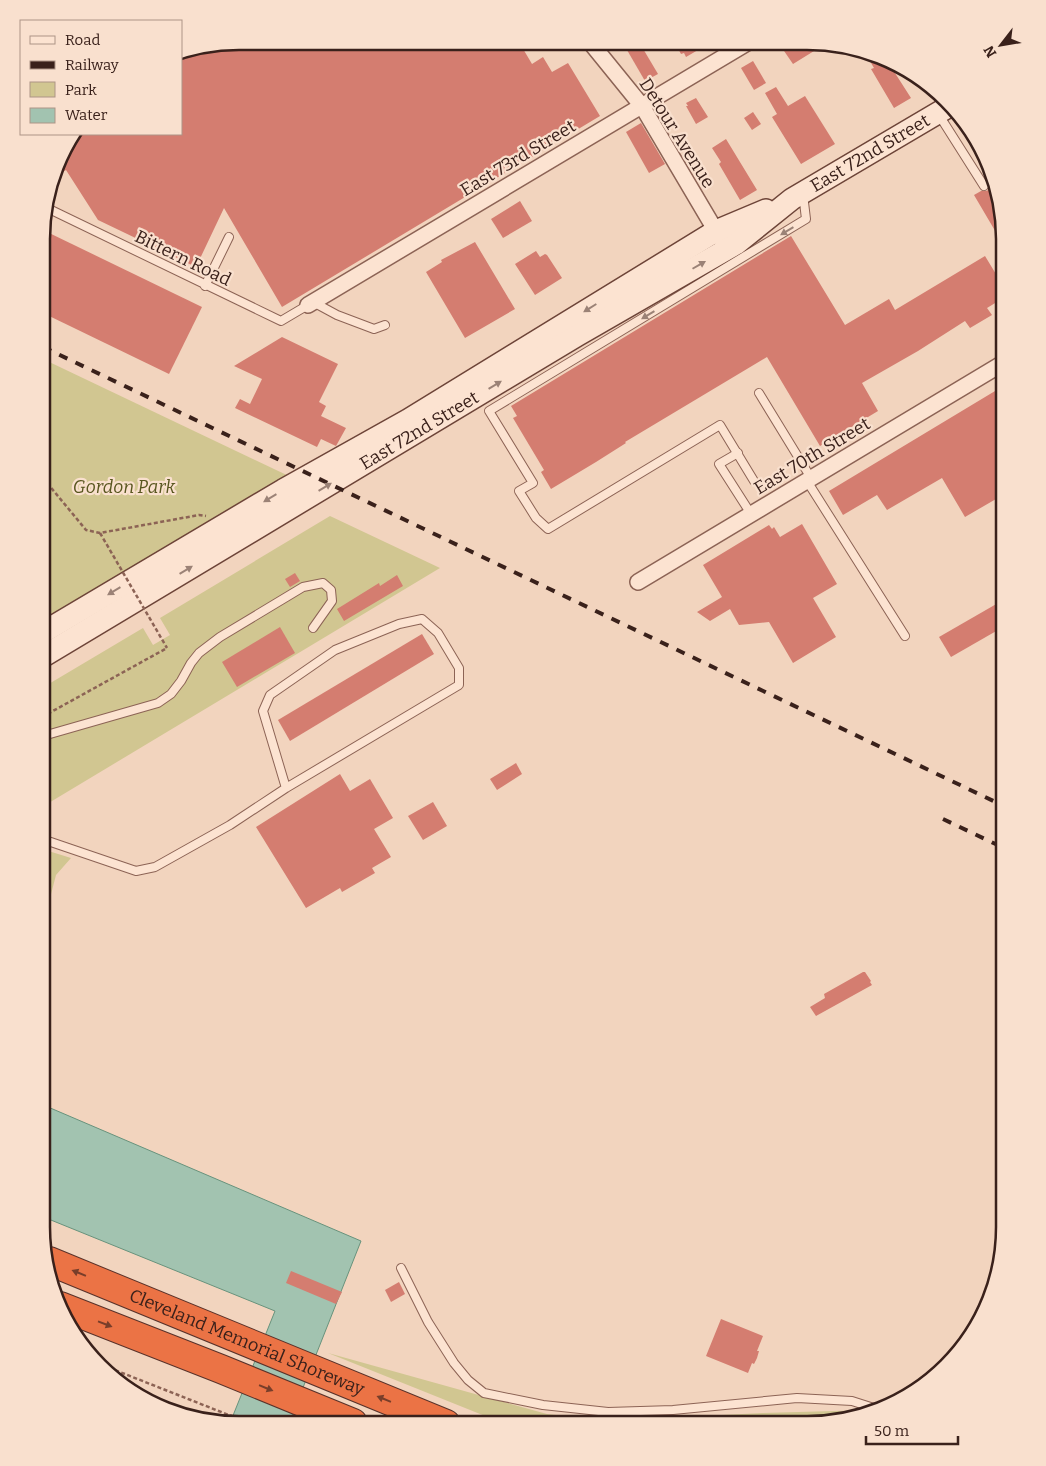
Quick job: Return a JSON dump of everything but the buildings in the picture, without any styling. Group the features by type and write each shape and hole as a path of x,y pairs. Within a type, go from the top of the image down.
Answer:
{"highway":[{"name":"Cleveland Memorial Shoreway","path":"54,1263 426,1416"},
{"name":"Cleveland Memorial Shoreway","path":"70,1310 335,1416"}],"main road":[{"name":"East 72nd Street","path":"50,628 283,490 721,240 736,244 797,196 943,110"},
{"name":"East 72nd Street","path":"50,652 578,335 721,240"}],"street":[{"name":"Detour Avenue","path":"596,50 642,106 721,240"},
{"name":"East 73rd Street","path":"310,303 735,50"},
{"name":"East 70th Street","path":"638,582 996,367"}],"lane":[{"path":"943,110 984,186"},
{"path":"754,481 720,425 548,528 536,518 519,490 533,483 489,411 806,220 797,196"},
{"name":"Bittern Road","path":"53,211 205,286 281,321 310,303"},
{"path":"205,286 229,237"},
{"path":"310,303 374,329 385,325"},
{"path":"759,393 809,480 906,636"},
{"path":"738,453 720,464 751,514"},
{"path":"50,734 158,703 171,694 198,653 213,642 303,587 323,583 331,590 332,601 313,628"},
{"path":"50,843 136,871 155,866 230,825 286,788 459,685 459,668 438,633 422,619 399,624 335,650 270,695 263,711 286,788"},
{"path":"401,1268 428,1322 454,1362 468,1380 484,1393 543,1406 608,1412 673,1410 797,1398 852,1401 869,1406"}],"path":[{"path":"50,487 86,530 100,533 199,515 207,516"},
{"path":"50,713 167,648 100,533"},
{"path":"116,1371 230,1416"}],"green space":[{"name":"Gordon Park","path":"50,362 293,478 50,624"},
{"path":"330,516 440,568 50,802 50,683 143,628 153,645 170,635 160,618"},
{"path":"50,851 71,858 56,875 50,898"},
{"path":"328,1353 547,1414 566,1416 485,1416"},
{"path":"853,1410 819,1416 701,1416"}],"water":[{"path":"50,1108 361,1241 292,1416 233,1416 275,1311 50,1220"}],"railway":[{"path":"50,350 996,802"},
{"path":"943,819 996,844"}]}
